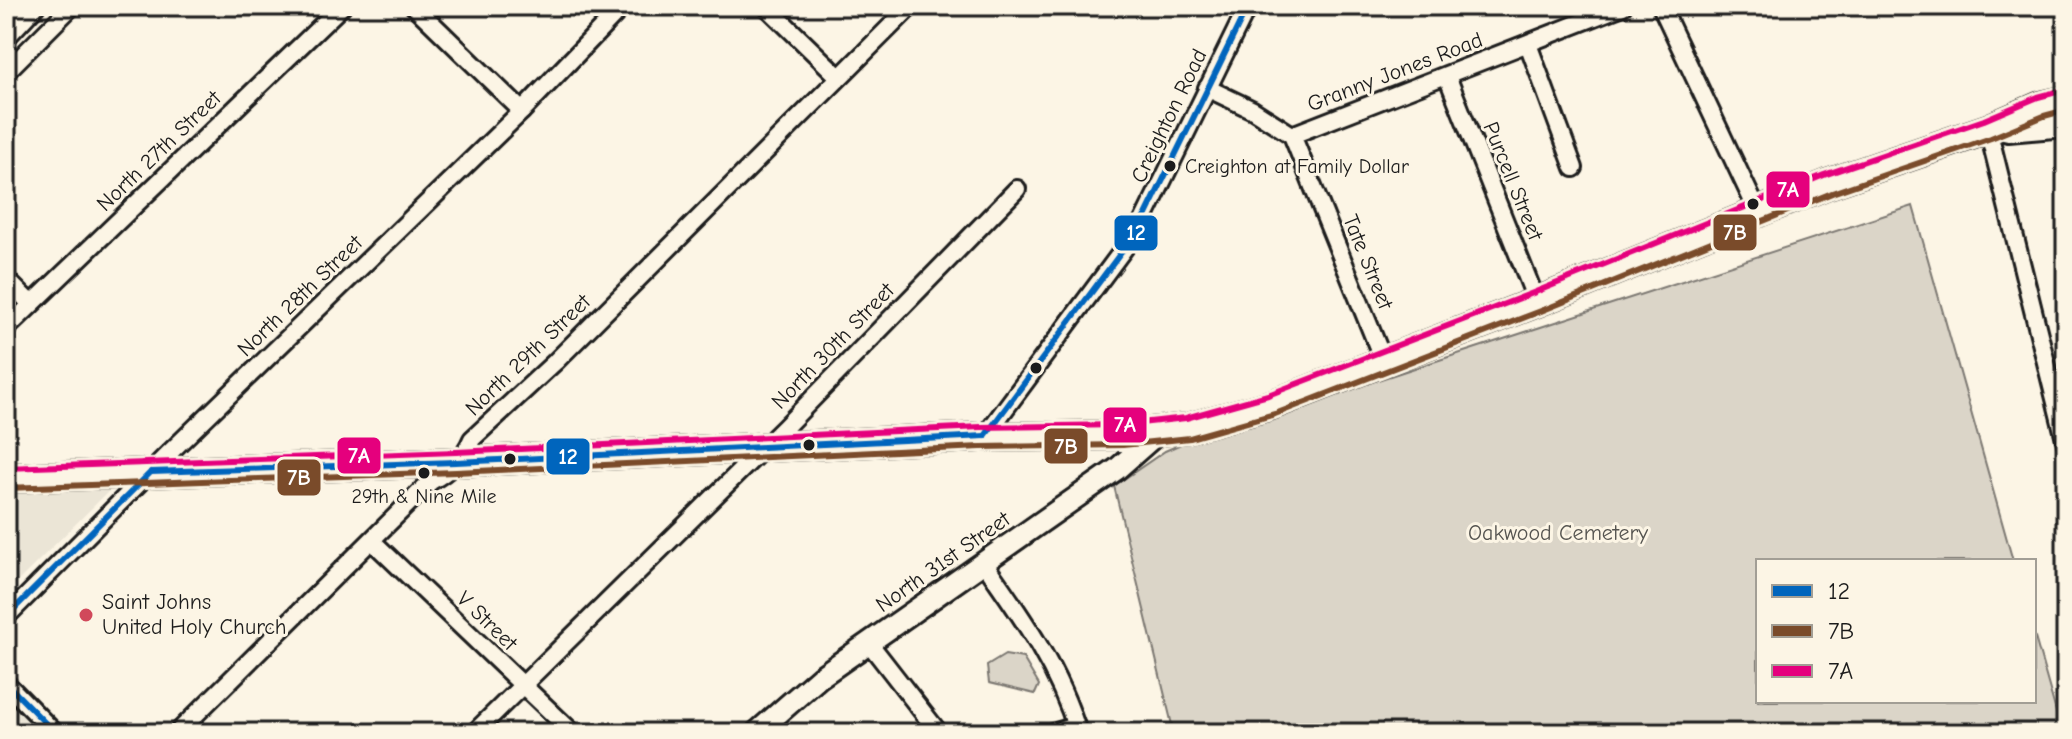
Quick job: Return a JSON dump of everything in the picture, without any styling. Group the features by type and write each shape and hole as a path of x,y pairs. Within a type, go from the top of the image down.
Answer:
{"main road":[{"path":"6,478 456,462 985,436 1158,433 1188,428 1249,412 1384,362 1877,166 1988,129 2041,106 2066,100"},
{"path":"1988,129 2066,123"}],"street":[{"path":"6,38 36,6"},
{"path":"6,72 72,6"},
{"name":"North 27th Street","path":"6,329 342,6"},
{"path":"414,6 522,111"},
{"name":"North 28th Street","path":"6,617 522,111 623,6"},
{"path":"766,6 839,77"},
{"name":"North 29th Street","path":"177,733 431,481 442,476 468,448 472,439 555,362 911,6"},
{"name":"Creighton Road","path":"985,436 1140,227 1248,6"},
{"name":"Granny Jones Road","path":"1292,135 1623,6"},
{"path":"1661,6 1758,212"},
{"path":"1520,47 1574,168"},
{"name":"Purcell Street","path":"1447,76 1537,302"},
{"path":"1207,88 1253,110 1292,135"},
{"path":"1988,129 2066,443"},
{"name":"Tate Street","path":"1292,135 1384,362"},
{"name":"North 30th Street","path":"474,733 766,446 1017,189"},
{"path":"6,279 31,304"},
{"name":"North 31st Street","path":"756,733 800,693 1117,469 1158,433"},
{"name":"V Street","path":"372,541 573,733"},
{"path":"984,563 1044,651 1070,706 1077,730 1052,733"},
{"path":"869,643 939,733"},
{"path":"6,683 55,733"}],"shaded area":[{"path":"112,488 6,593 6,492"},
{"path":"6,695 36,724 27,733 6,733"}],"green space":[{"name":"Oakwood Cemetery","path":"1913,206 2012,559 1756,559 1756,703 2036,703 2036,641 2062,733 1174,733 1114,486 1165,451"},
{"path":"1005,655 1023,658 1039,685 1035,694 989,683 987,666"}],"transit line":[{"name":"12","path":"985,436 1140,227 1248,6"},
{"name":"7A","path":"6,468 456,452 981,427 1122,425 1186,418 1268,395 1533,293 1824,175 2064,90"},
{"name":"7B","path":"6,488 456,472 981,447 1123,445 1190,438 1275,414 1832,193 2066,110"},
{"name":"12","path":"151,472 456,462 985,436"},
{"name":"12","path":"6,617 151,472"},
{"name":"12","path":"6,683 55,733"}],"place":[{"name":"Creighton at Family Dollar","path":"1170,166"},
{"name":"29th & Nine Mile","path":"424,473"},
{"name":"Saint Johns United Holy Church","path":"86,615"}]}
